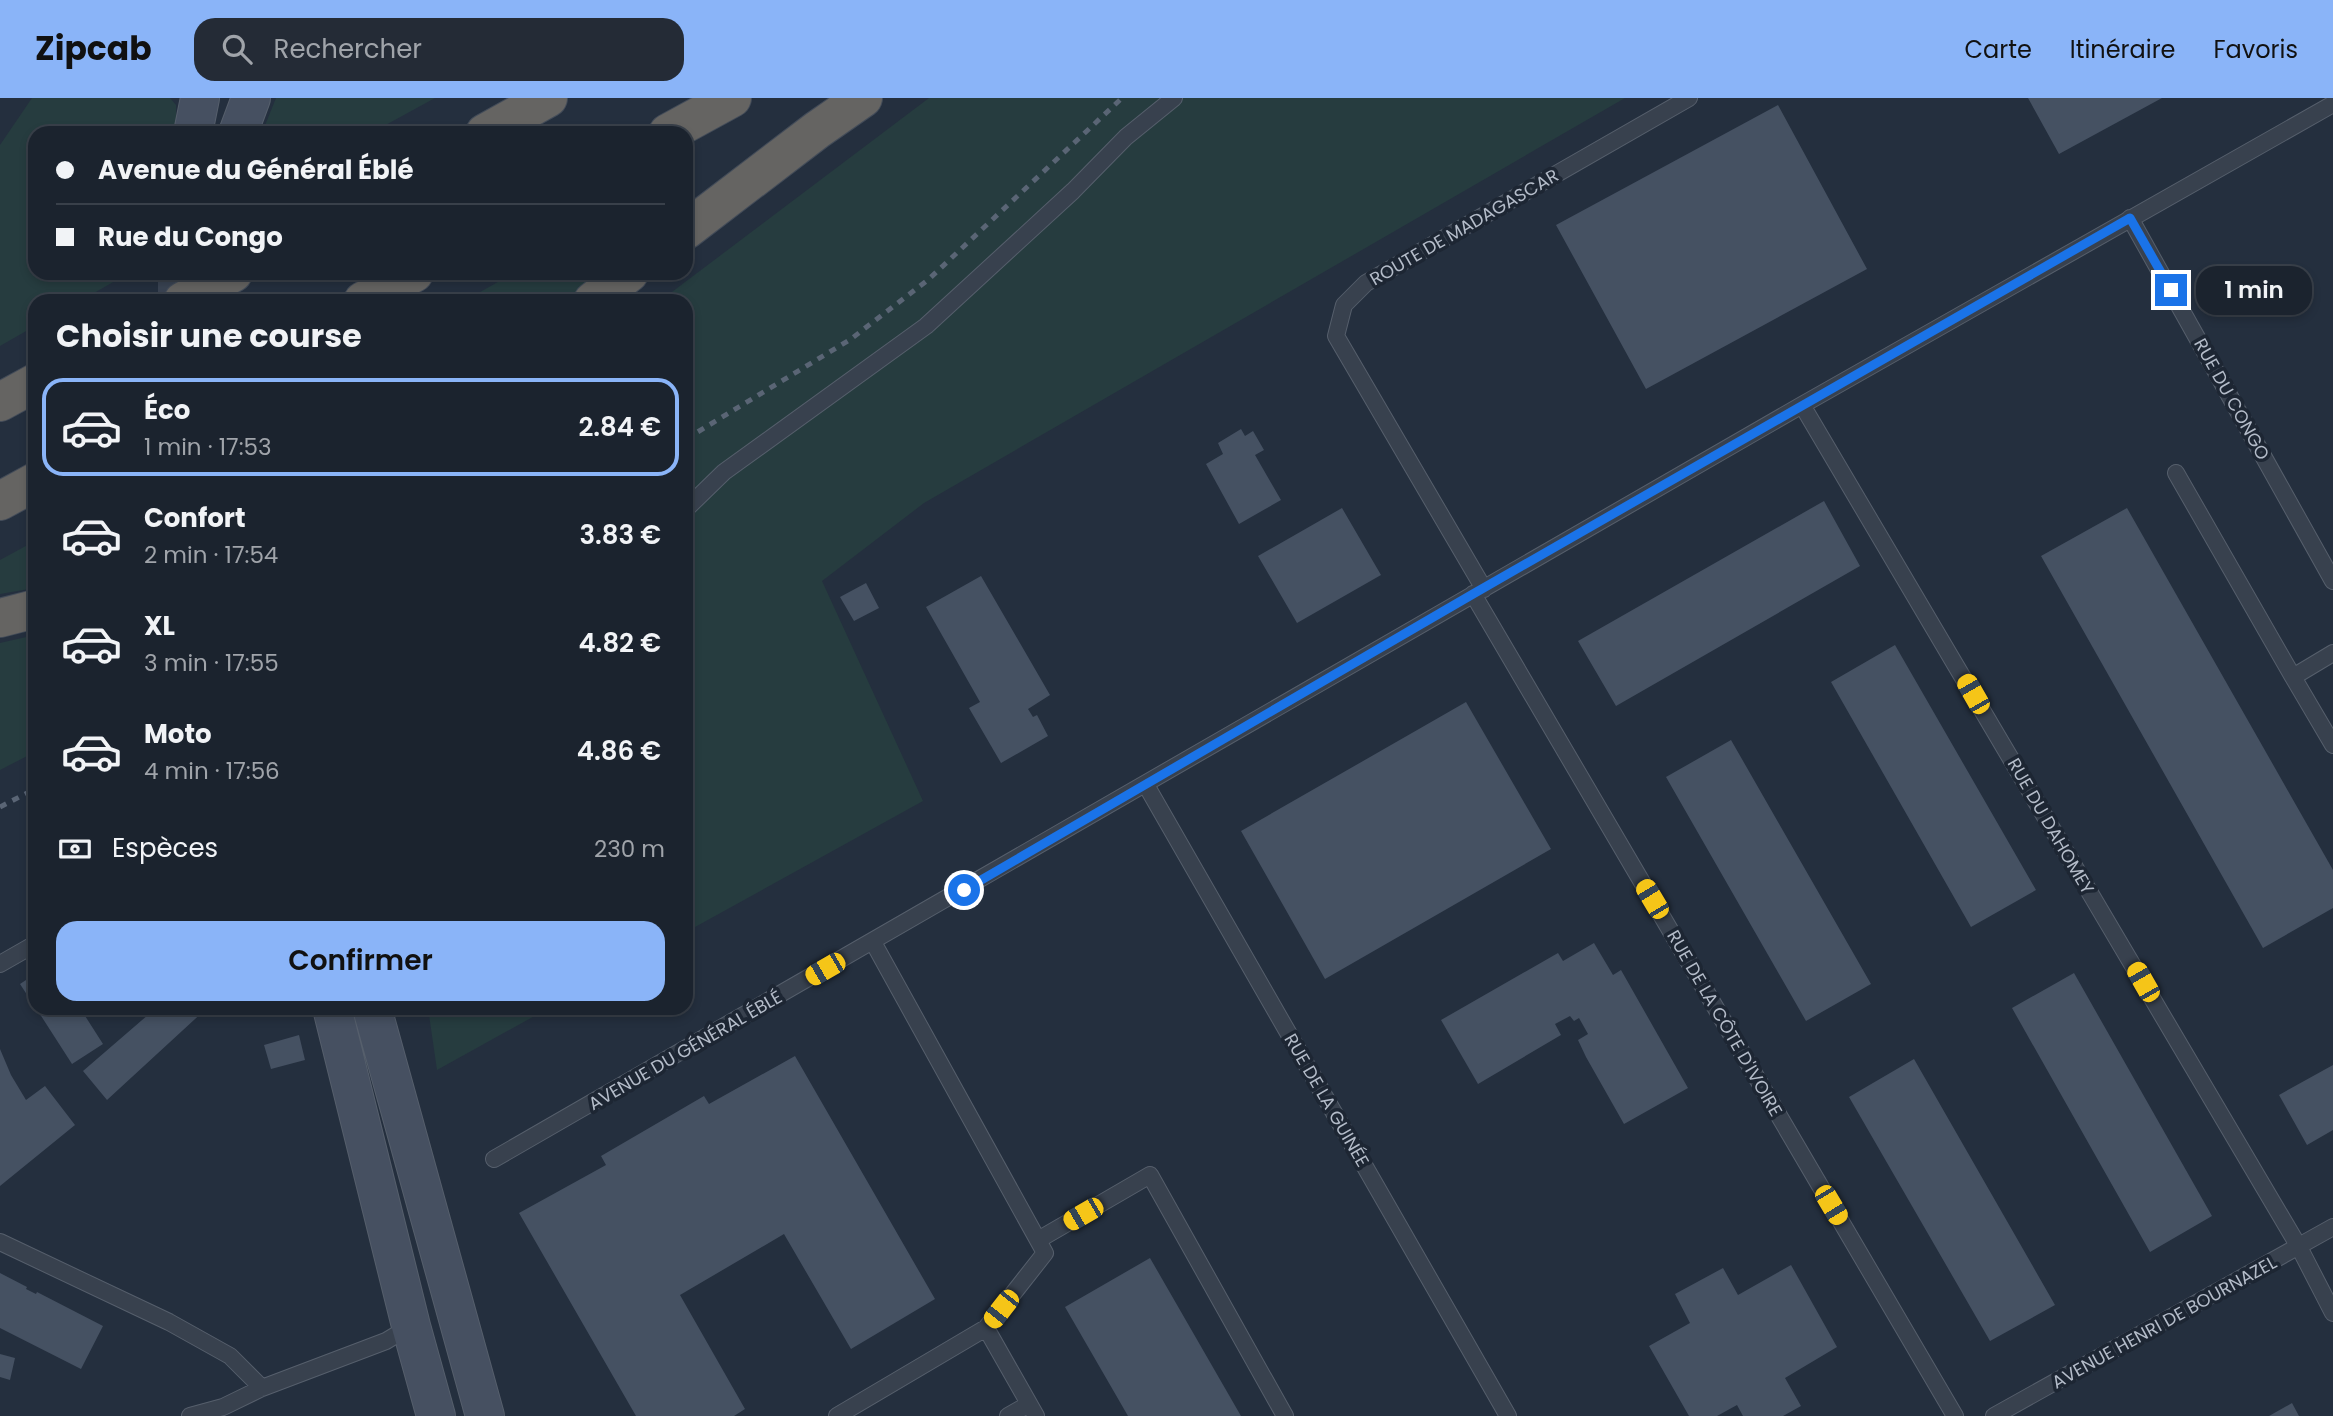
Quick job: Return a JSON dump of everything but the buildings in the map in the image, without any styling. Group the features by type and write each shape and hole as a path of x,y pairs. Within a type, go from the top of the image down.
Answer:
{"highway":[{"path":"498,126 548,98"},
{"path":"681,126 732,98"},
{"path":"693,225 863,98"},
{"path":"196,294 220,280"},
{"path":"376,294 401,280"},
{"path":"602,294 620,280"},
{"path":"0,402 28,387"},
{"path":"0,501 28,486"},
{"path":"0,618 28,611"}],"main road":[{"path":"194,126 200,98"},
{"path":"241,126 251,98"},
{"path":"334,1015 436,1416"},
{"path":"374,1015 485,1416"}],"lane":[{"path":"693,502 724,472 926,326 1073,191 1126,137 1174,98"},
{"name":"ROUTE DE MADAGASCAR","path":"1478,591 1336,336 1344,306 1366,283 1689,98"},
{"name":"AVENUE DU GÉNÉRAL ÉBLÉ","path":"494,1159 1802,405 2333,104"},
{"name":"RUE DU CONGO","path":"2130,218 2333,581"},
{"name":"RUE DU DAHOMEY","path":"1802,405 2299,1247 2333,1313"},
{"path":"2176,473 2333,745"},
{"name":"RUE DE LA CÔTE D'IVOIRE","path":"1478,591 1955,1416"},
{"path":"2294,677 2333,653"},
{"name":"RUE DE LA GUINÉE","path":"1146,785 1508,1416"},
{"path":"837,1416 986,1328 1045,1253 873,942"},
{"path":"0,964 28,948"},
{"path":"1038,1240 1150,1175 1285,1416"},
{"name":"AVENUE HENRI DE BOURNAZEL","path":"1994,1416 2333,1227"},
{"path":"0,1242 169,1322 230,1356 262,1388"},
{"path":"190,1416 223,1407 262,1388 386,1340 411,1326"},
{"path":"986,1328 1033,1410 1008,1416"}],"green space":[{"path":"32,98 170,98 176,105 176,126 28,126 28,280 117,280 92,294 28,294 28,330 0,346 0,145"},
{"path":"276,98 435,98 384,126 265,126"},
{"path":"929,98 1625,98 924,503 822,581 923,801 693,928 693,294 669,294 688,280 693,280 693,276"},
{"path":"502,280 595,280 576,294 476,294"},
{"path":"28,545 28,589 0,594 0,560"},
{"path":"28,637 28,756 0,770 0,643"},
{"path":"429,1015 536,1015 437,1070"}],"tunnel":[{"path":"177,280 177,294"}],"railway":[{"path":"693,435 851,339 929,279 1122,98"},
{"path":"0,807 28,793"}],"route":[{"path":"964,890 1473,594 2130,218 2171,290"}]}
